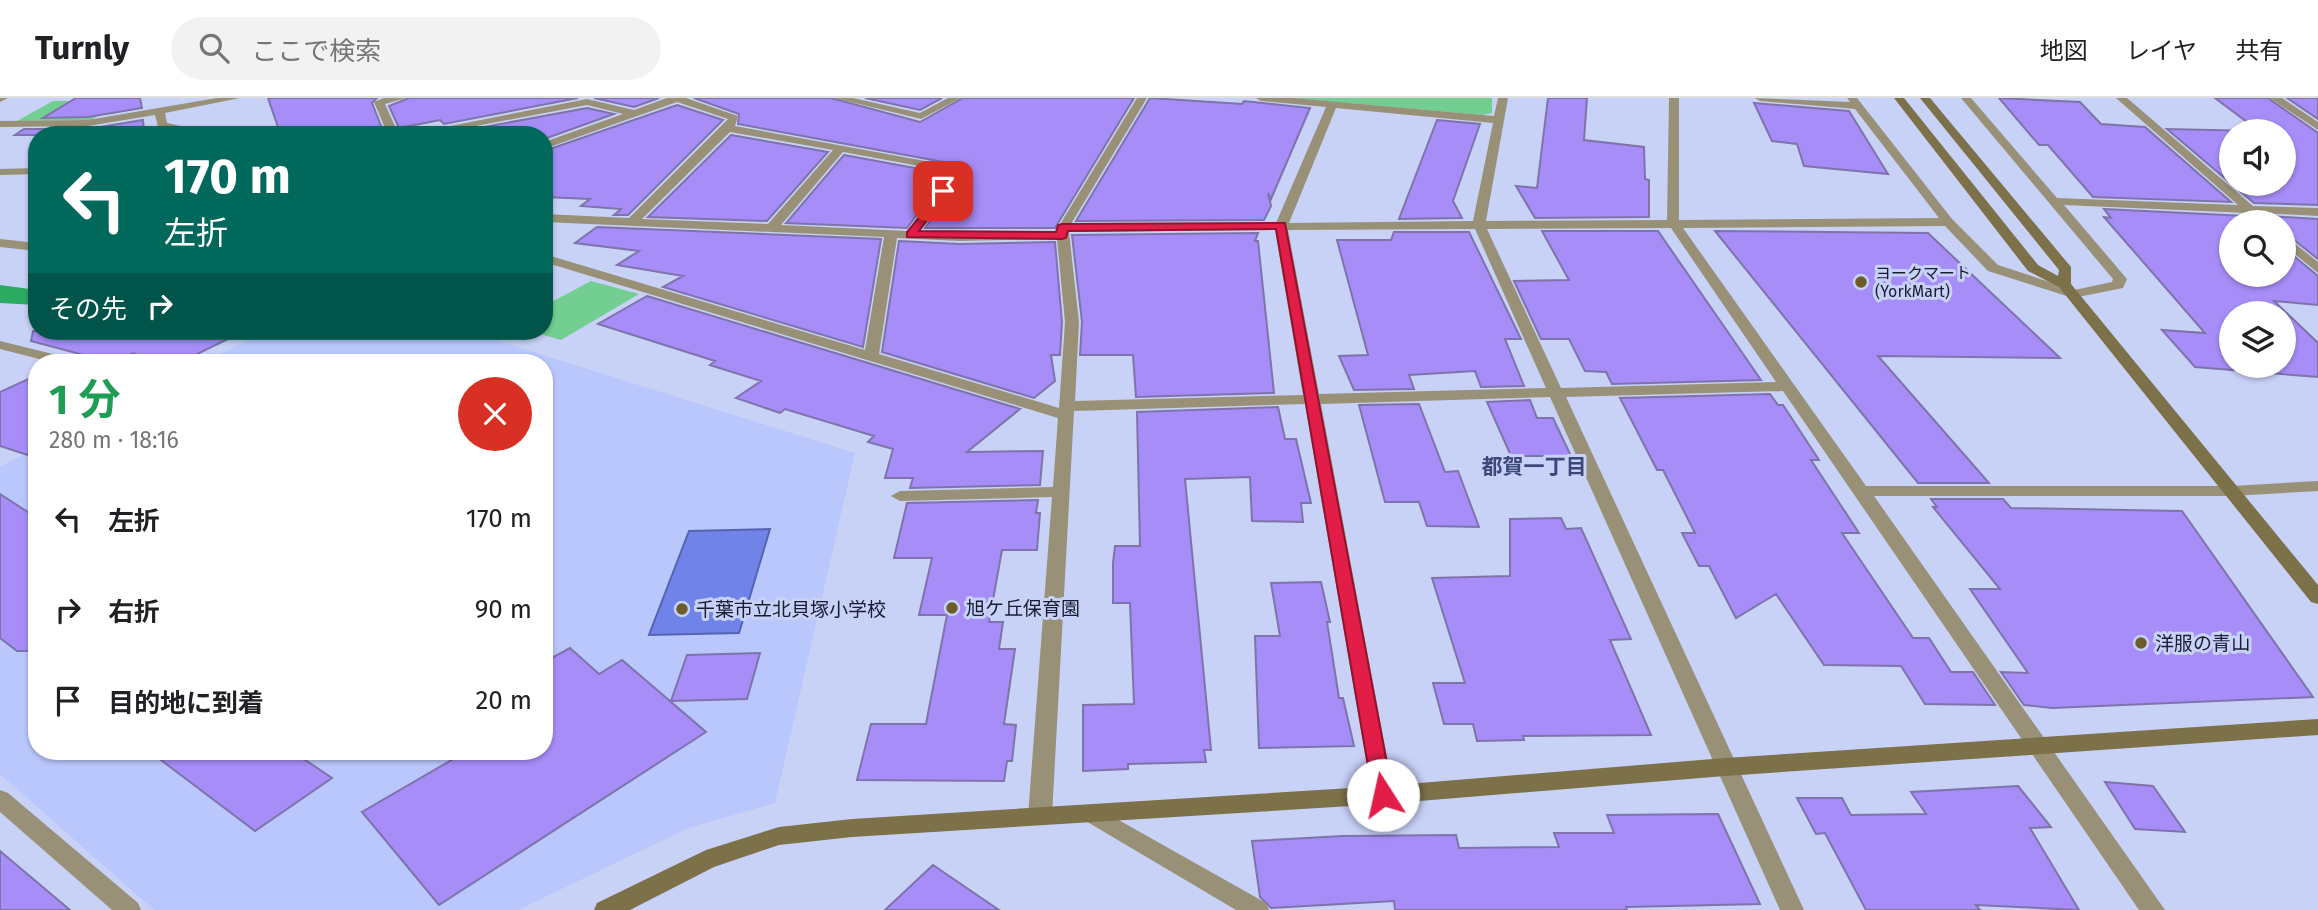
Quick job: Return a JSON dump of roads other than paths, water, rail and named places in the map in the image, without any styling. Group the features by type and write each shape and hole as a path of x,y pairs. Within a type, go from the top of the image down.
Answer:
{"street":[{"path":"0,124 88,123 235,98"},
{"path":"390,126 379,102 401,98"},
{"path":"553,143 676,98 734,118 728,128 633,221"},
{"path":"839,98 921,116 956,98"},
{"path":"1040,816 1072,323 1062,232 1142,98"},
{"path":"1261,98 1499,120"},
{"path":"1503,98 1479,223 1725,767 1793,910"},
{"path":"1674,98 1673,222 2036,746 2153,910"},
{"path":"1760,98 1855,102 1948,222 1993,268 2068,283 2118,285 2120,279 1966,98"},
{"path":"1899,98 2033,268 2068,283"},
{"path":"1925,98 2318,598"},
{"path":"2121,98 2250,209"},
{"path":"2275,98 2318,127"},
{"path":"458,126 587,102 633,113"},
{"path":"1332,105 1281,226 1383,795"},
{"path":"159,111 162,125 168,126"},
{"path":"728,128 960,170 911,235"},
{"path":"772,228 841,149"},
{"path":"0,172 28,171"},
{"path":"2053,201 2318,212"},
{"path":"553,218 911,235 1479,223 1948,222"},
{"path":"872,355 891,234"},
{"path":"0,243 28,246"},
{"path":"2296,250 2318,269"},
{"path":"553,261 1068,411 1312,399 1787,386"},
{"path":"0,345 36,354"},
{"path":"1859,491 2232,491 2318,486"},
{"path":"900,496 1062,492"},
{"path":"606,910 706,860 779,836 2318,727"},
{"path":"0,799 129,910"},
{"path":"1091,814 1257,910"}],"water":[{"path":"770,529 739,633 649,635 689,531"}],"place":[{"name":"ヨークマート (YorkMart)","path":"1861,282"},
{"name":"旭ケ丘保育園","path":"952,608"},
{"name":"千葉市立北貝塚小学校","path":"682,609"},
{"name":"洋服の青山","path":"2141,643"}],"district":[{"name":"都賀一丁目","path":"1534,467"}]}
